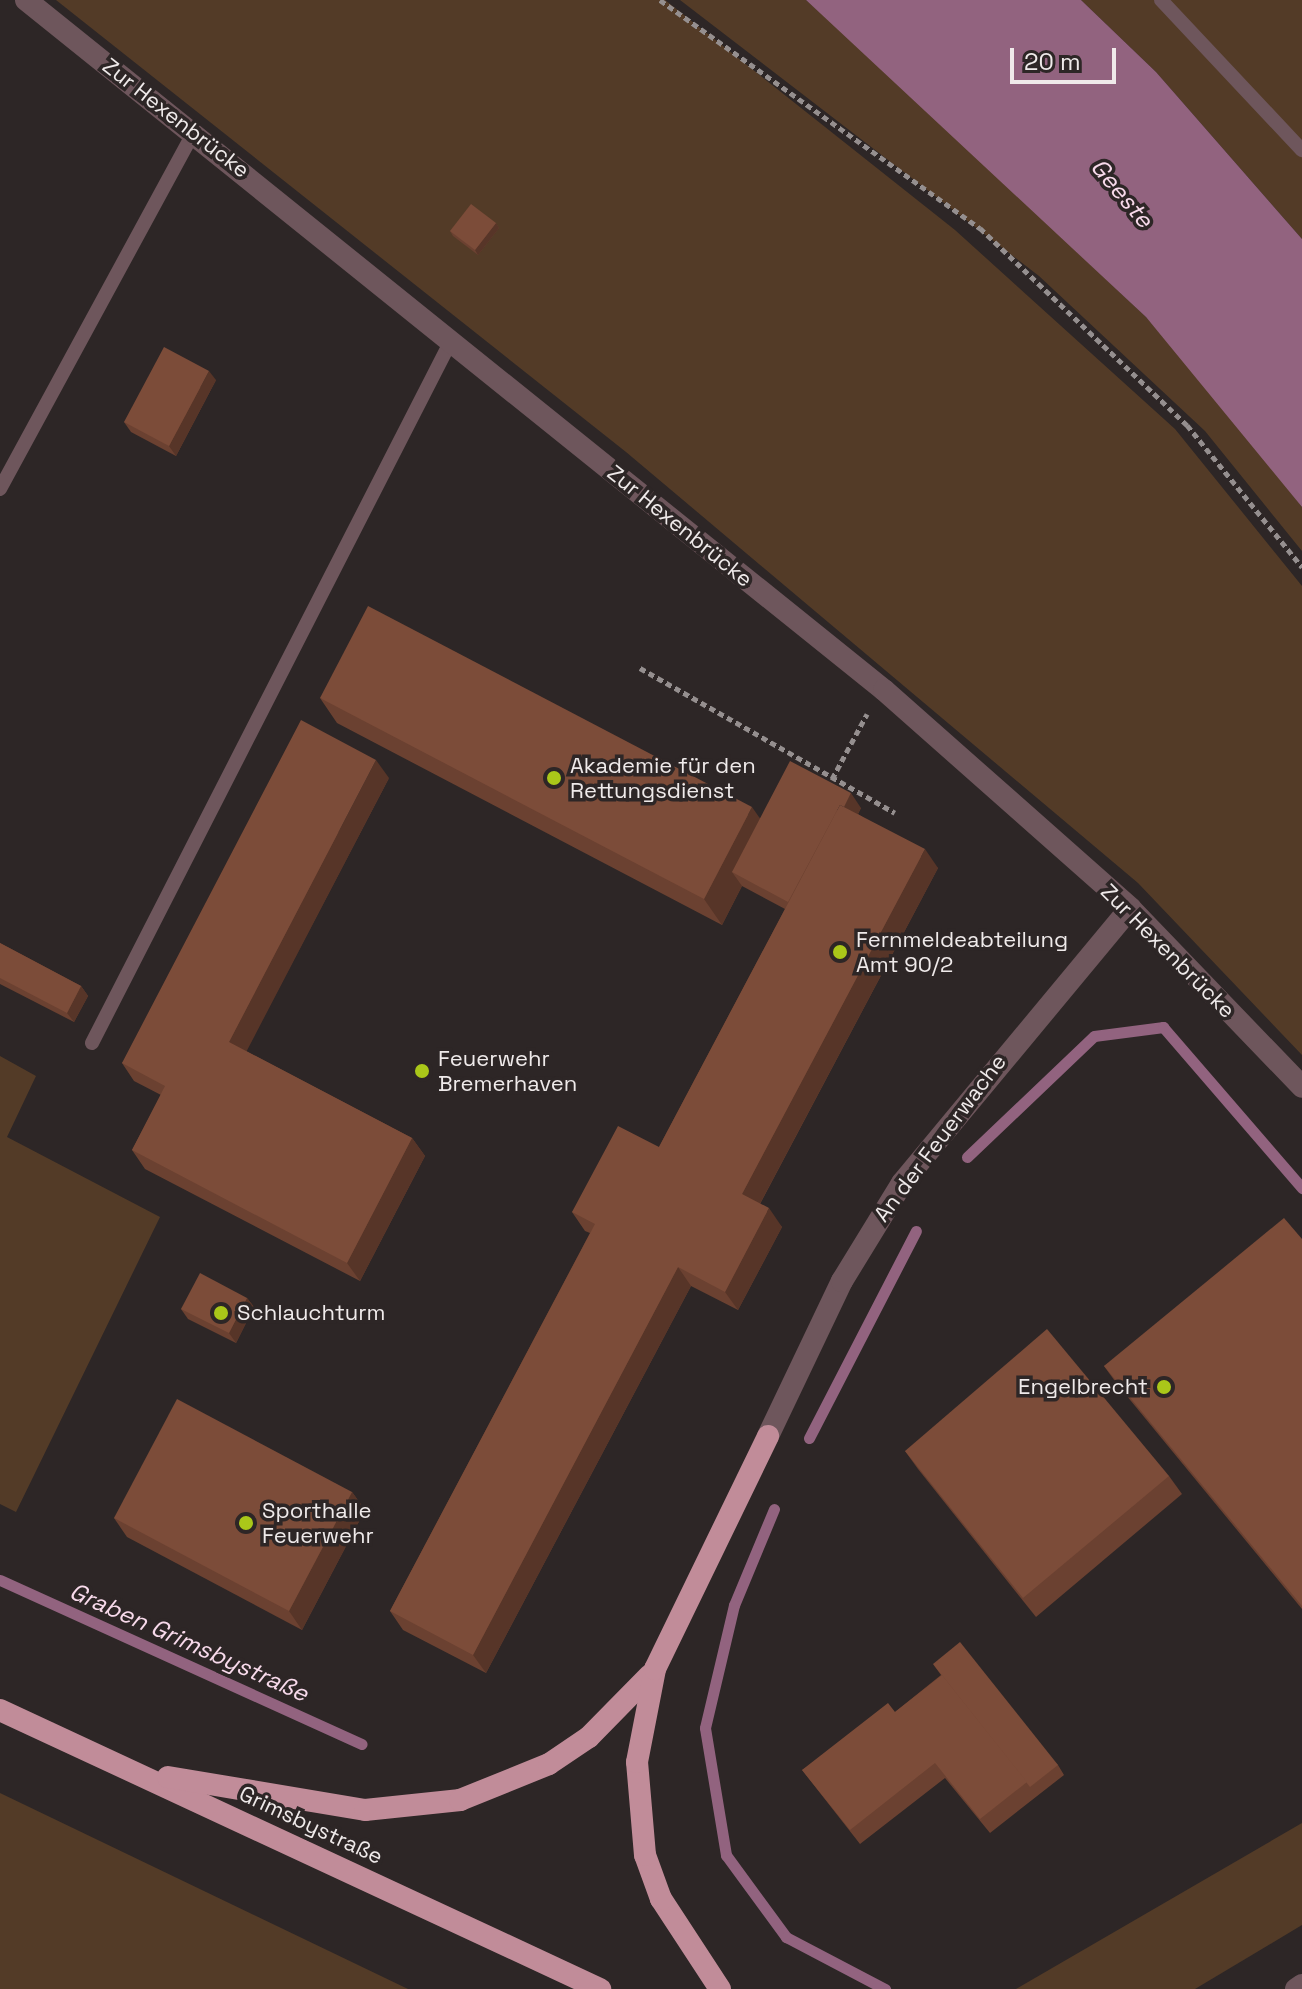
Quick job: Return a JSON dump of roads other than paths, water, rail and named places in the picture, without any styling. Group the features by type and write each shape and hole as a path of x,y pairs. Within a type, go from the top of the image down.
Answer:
{"highway":[{"path":"720,1989 682,1941 645,1855 637,1762 655,1669 768,1436"},
{"path":"134,1770 311,1805 365,1810 460,1800 549,1764 589,1737 655,1669"},
{"name":"Grimsbystraße","path":"0,1710 600,1989"}],"street":[{"name":"Zur Hexenbrücke","path":"26,0 194,131 884,690 1130,908 1302,1087"},
{"name":"An der Feuerwache","path":"768,1436 842,1281 902,1183 1130,908"},
{"path":"1296,1989 1302,1985"}],"lane":[{"path":"1161,0 1302,150"},
{"path":"0,489 194,131"},
{"path":"92,1043 452,339"}],"water":[{"name":"Geeste","path":"806,0 1081,0 1156,72 1302,239 1302,507 1146,317"}],"waterway":[{"path":"967,1157 1094,1036 1163,1027 1302,1188"},
{"path":"809,1438 916,1231"},
{"path":"774,1509 734,1605 705,1728 726,1855 786,1937 885,1989"},
{"name":"Graben Grimsbystraße","path":"0,1580 361,1744"}],"place":[{"name":"Akademie für den Rettungsdienst","path":"554,778"},
{"name":"Fernmeldeabteilung Amt 90/2","path":"840,952"},
{"name":"Feuerwehr Bremerhaven","path":"422,1071"},
{"name":"Schlauchturm","path":"221,1313"},
{"name":"Engelbrecht","path":"1164,1387"},
{"name":"Sporthalle Feuerwehr","path":"246,1523"}]}
